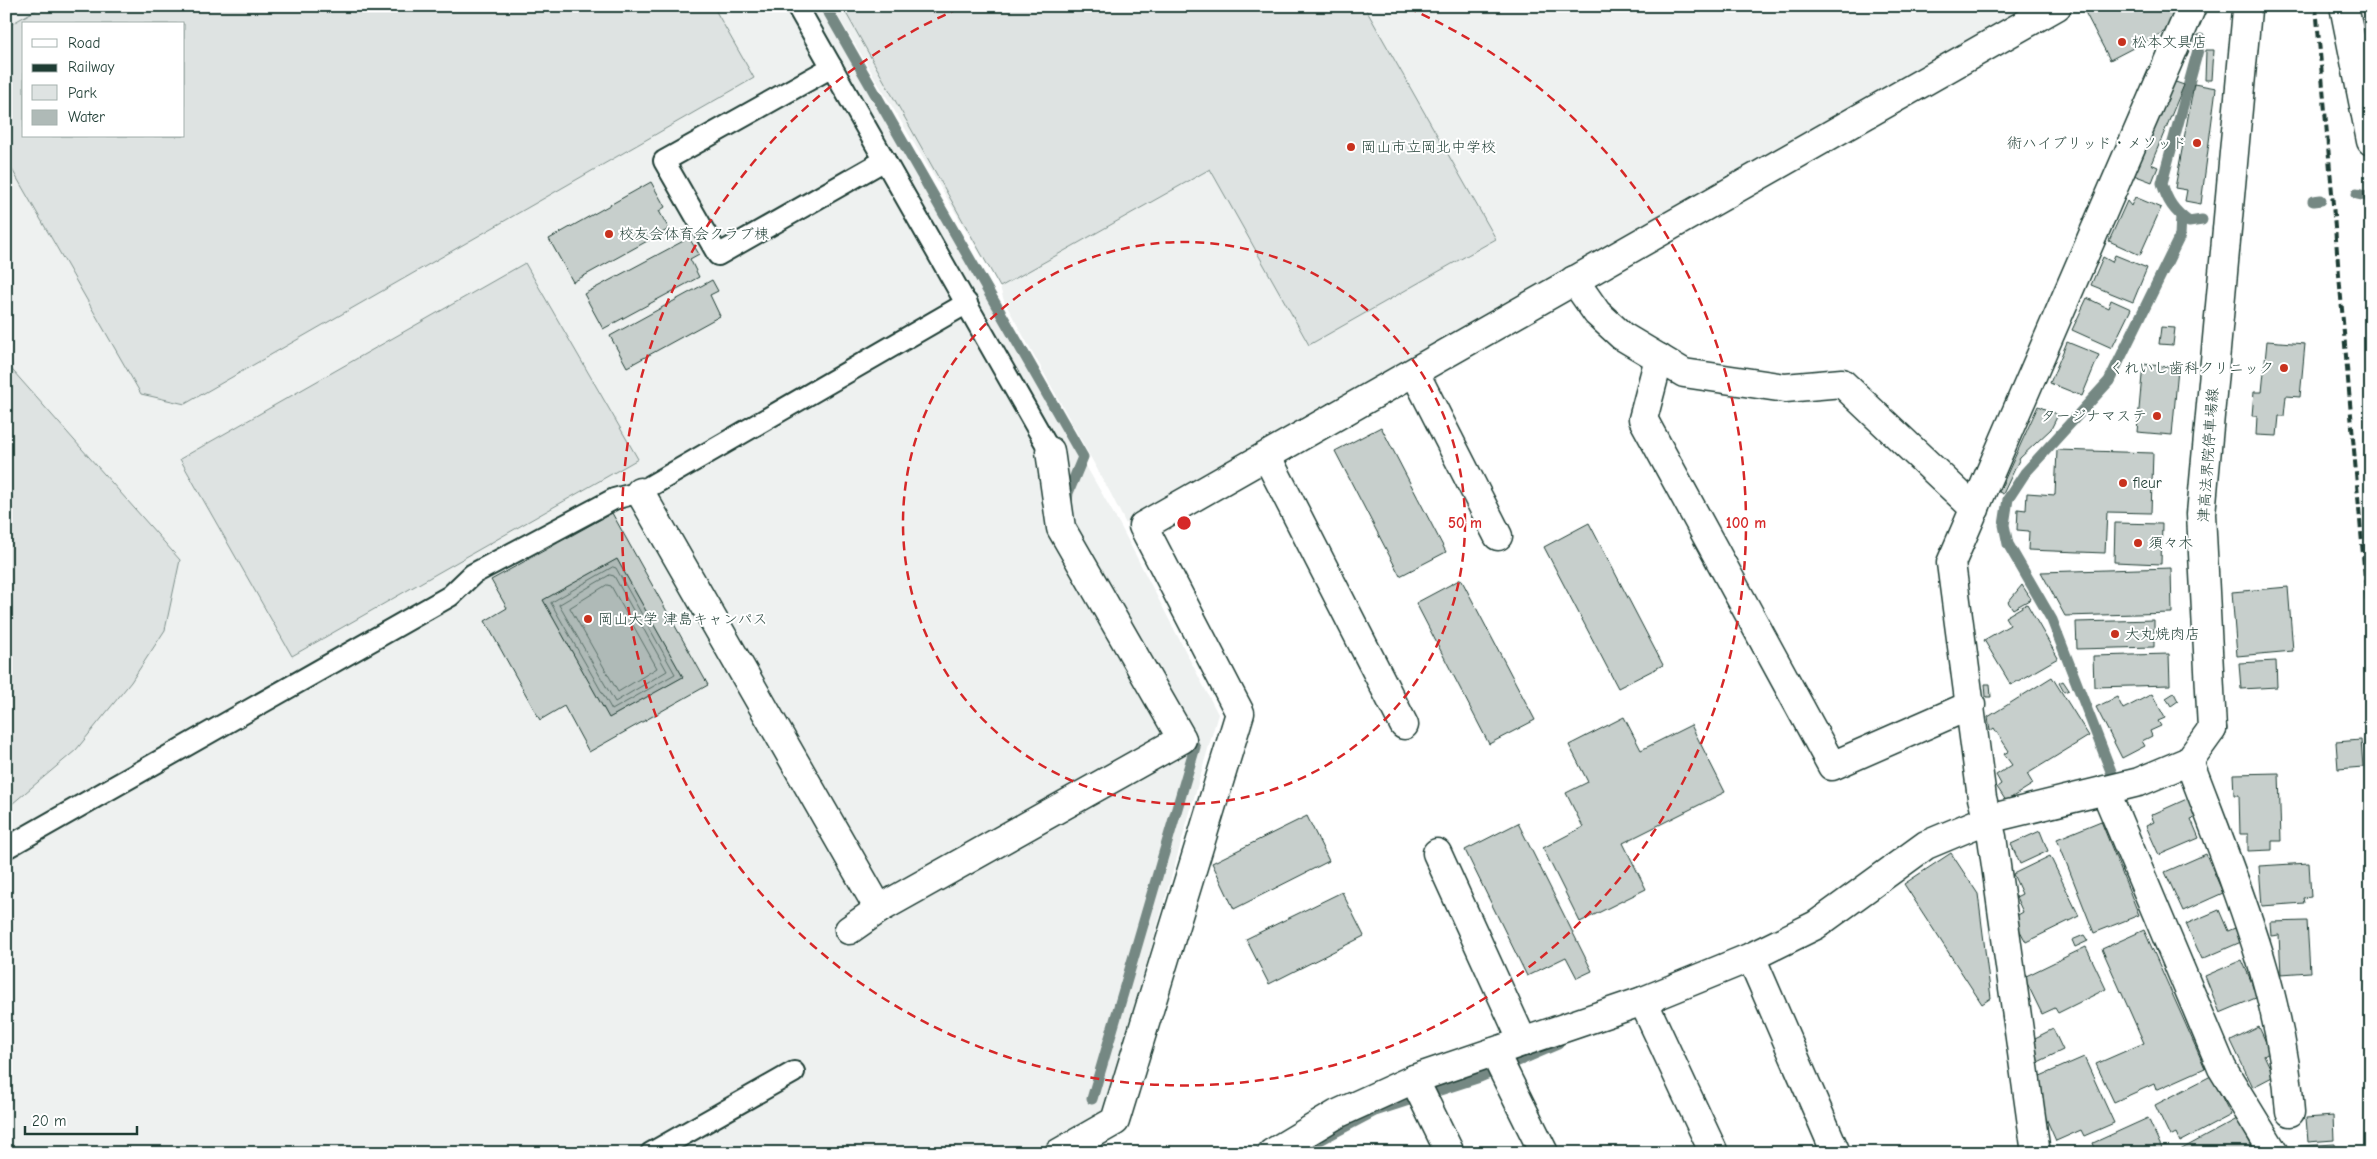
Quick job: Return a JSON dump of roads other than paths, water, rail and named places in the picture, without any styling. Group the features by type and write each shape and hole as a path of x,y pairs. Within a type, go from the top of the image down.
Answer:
{"street":[{"path":"1059,1153 1115,1121 1240,713 1143,526 1415,373 1574,280 2057,6"},
{"path":"2036,1153 1992,837 1982,798 1952,563 2192,6"},
{"path":"2344,6 2371,141"},
{"name":"津高法界院停車場線","path":"2189,761 2212,729 2201,514 2248,7"},
{"path":"1574,280 1597,313 1622,336 1684,373 1785,388 1842,382 1975,509"},
{"path":"1659,358 1643,419 1832,766 1971,705"},
{"path":"1415,373 1498,536"},
{"path":"849,930 879,909 1182,739 1060,528 1050,451"},
{"path":"1267,457 1404,725"},
{"path":"640,492 879,909"},
{"path":"1272,1153 1337,1114 1419,1091 1499,1063 1523,1042 1644,1001 1751,956 1816,925 1926,845 1988,819 2139,782 2189,761 2257,944 2287,1072 2290,1112"},
{"path":"2104,790 2222,1068 2274,1153"},
{"path":"1436,853 1523,1042"},
{"path":"1751,956 1836,1153"},
{"path":"1644,1001 1714,1153"},
{"path":"1499,1063 1544,1153"},
{"path":"1419,1091 1450,1153"}],"lane":[{"path":"797,6 1050,451"},
{"path":"832,67 664,161 688,204 718,255 885,160"},
{"path":"6,848 450,596 473,574 614,499 640,492 967,303"},
{"path":"651,1153 794,1072"}],"water":[{"path":"617,559 683,677 609,718 543,600"}],"waterway":[{"path":"825,6 1083,457 1068,493 1067,502"},
{"path":"2201,39 2162,183 2166,195 2179,214 2189,222 2202,220"},
{"path":"2357,194 2366,196"},
{"path":"2313,201 2321,200"},
{"path":"2114,779 2052,620 2008,544 2004,525 2008,499 2025,473 2109,381 2180,236 2181,216"},
{"path":"1092,1099 1195,747 1187,732"},
{"path":"1305,1148 1375,1111 1480,1077 1558,1044"}],"railway":[{"path":"2316,6 2371,648"}],"place":[{"name":"松本文具店","path":"2122,42"},
{"name":"術ハイブリッド・メソッド","path":"2197,143"},
{"name":"岡山市立岡北中学校","path":"1351,147"},
{"name":"校友会体育会クラブ棟","path":"609,234"},
{"name":"くれいし歯科クリニック","path":"2284,368"},
{"name":"タージナマステ","path":"2157,416"},
{"name":"fleur","path":"2123,483"},
{"name":"須々木","path":"2138,543"},
{"name":"岡山大学 津島キャンパス","path":"588,619"},
{"name":"大丸焼肉店","path":"2115,634"}]}
